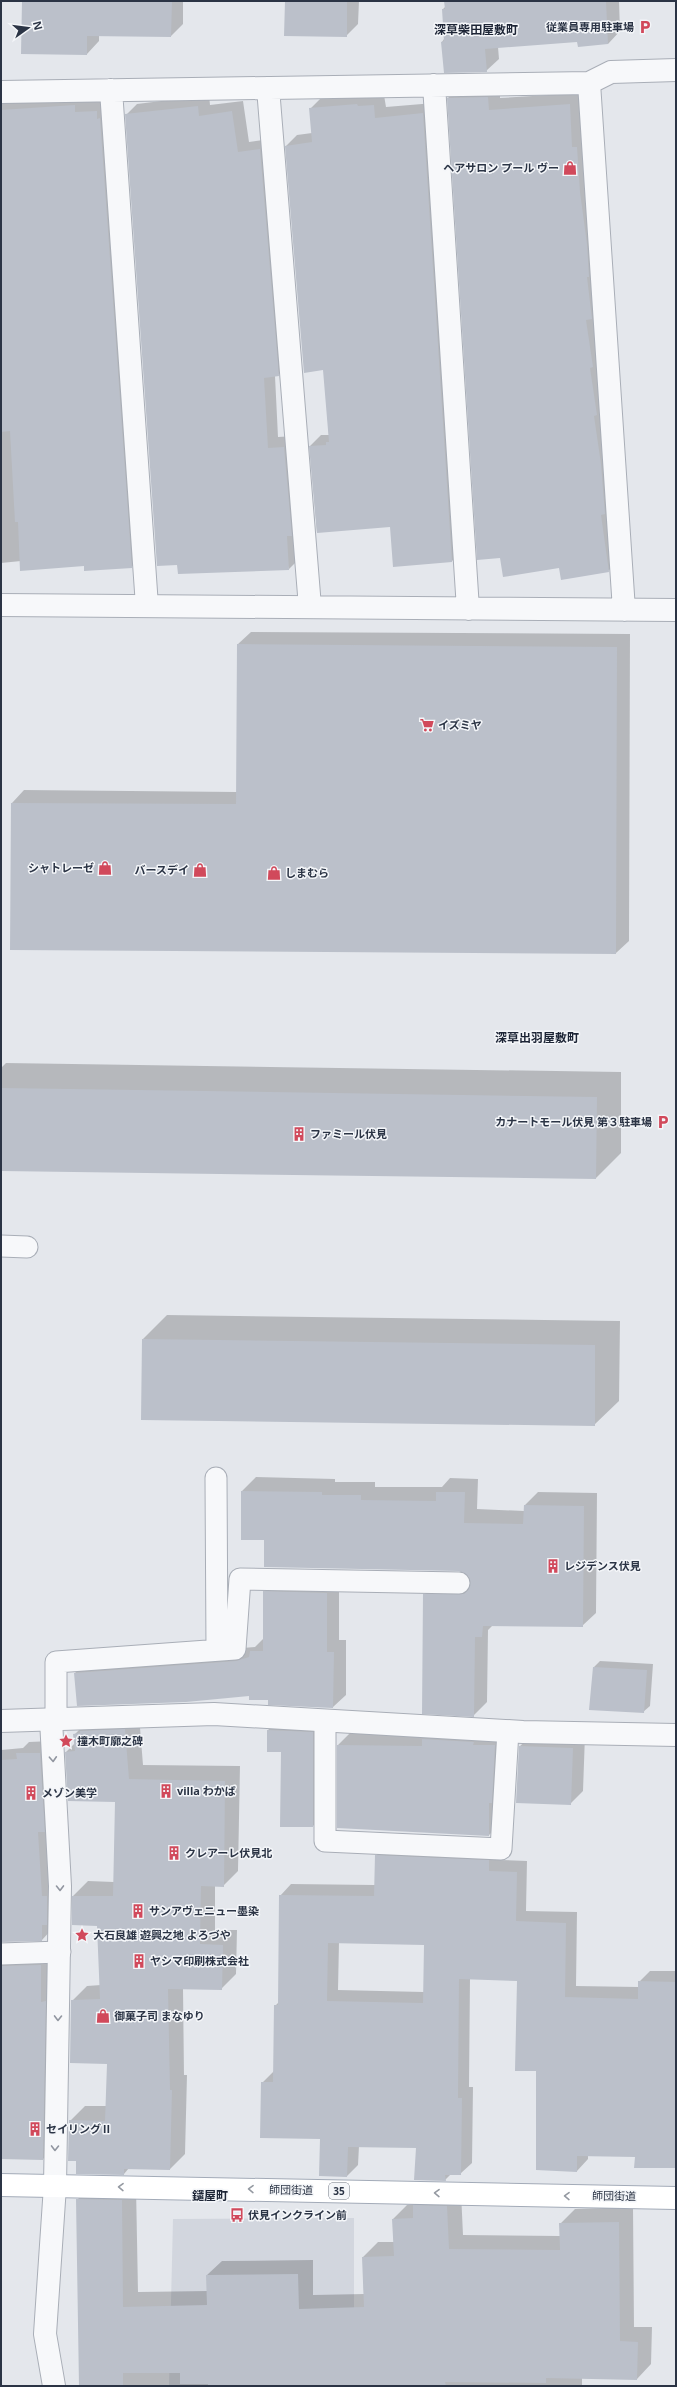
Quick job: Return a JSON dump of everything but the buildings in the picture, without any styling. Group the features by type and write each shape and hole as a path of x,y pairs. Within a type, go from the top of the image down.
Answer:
{"main road":[{"name":"師団街道","path":"1,2185 676,2198"}],"street":[{"path":"1,92 589,83 611,72 676,70"},
{"path":"589,83 624,610"},
{"path":"434,85 468,608"},
{"path":"268,88 310,608"},
{"path":"111,90 147,606"},
{"path":"1,605 676,610"},
{"path":"1,1721 214,1714 508,1731 676,1735"},
{"path":"54,1719 60,1886 60,1952 55,2186 45,2334 54,2386"}],"lane":[{"path":"1,1246 27,1247"},
{"path":"216,1478 217,1650"},
{"path":"54,1719 56,1662 235,1648 240,1579 459,1583"},
{"path":"325,1721 325,1841 501,1849 508,1731"},
{"path":"1,1954 60,1952"}],"shaded area":[{"path":"354,2218 354,2386 169,2386 173,2219"}],"place":[{"name":"従業員専用駐車場","path":"645,27"},
{"name":"ヘアサロン プール ヴー","path":"570,168"},
{"name":"イズミヤ","path":"427,725"},
{"name":"シャトレーゼ","path":"105,868"},
{"name":"バースデイ","path":"200,870"},
{"name":"しまむら","path":"274,873"},
{"name":"カナートモール伏見 第３駐車場","path":"663,1122"},
{"name":"ファミール伏見","path":"299,1134"},
{"name":"レジデンス伏見","path":"553,1566"},
{"name":"撞木町廓之碑","path":"66,1741"},
{"name":"villa わかば","path":"166,1791"},
{"name":"メゾン美学","path":"31,1793"},
{"name":"クレアーレ伏見北","path":"174,1853"},
{"name":"サンアヴェニュー墨染","path":"138,1911"},
{"name":"大石良雄 遊興之地 よろづや","path":"82,1935"},
{"name":"ヤシマ印刷株式会社","path":"139,1961"},
{"name":"御菓子司 まなゆり","path":"103,2016"},
{"name":"セイリングⅡ","path":"35,2129"},
{"name":"伏見インクライン前","path":"237,2215"}],"district":[{"name":"深草柴田屋敷町","path":"476,30"},
{"name":"深草出羽屋敷町","path":"537,1038"},
{"name":"鑓屋町","path":"210,2196"}]}
